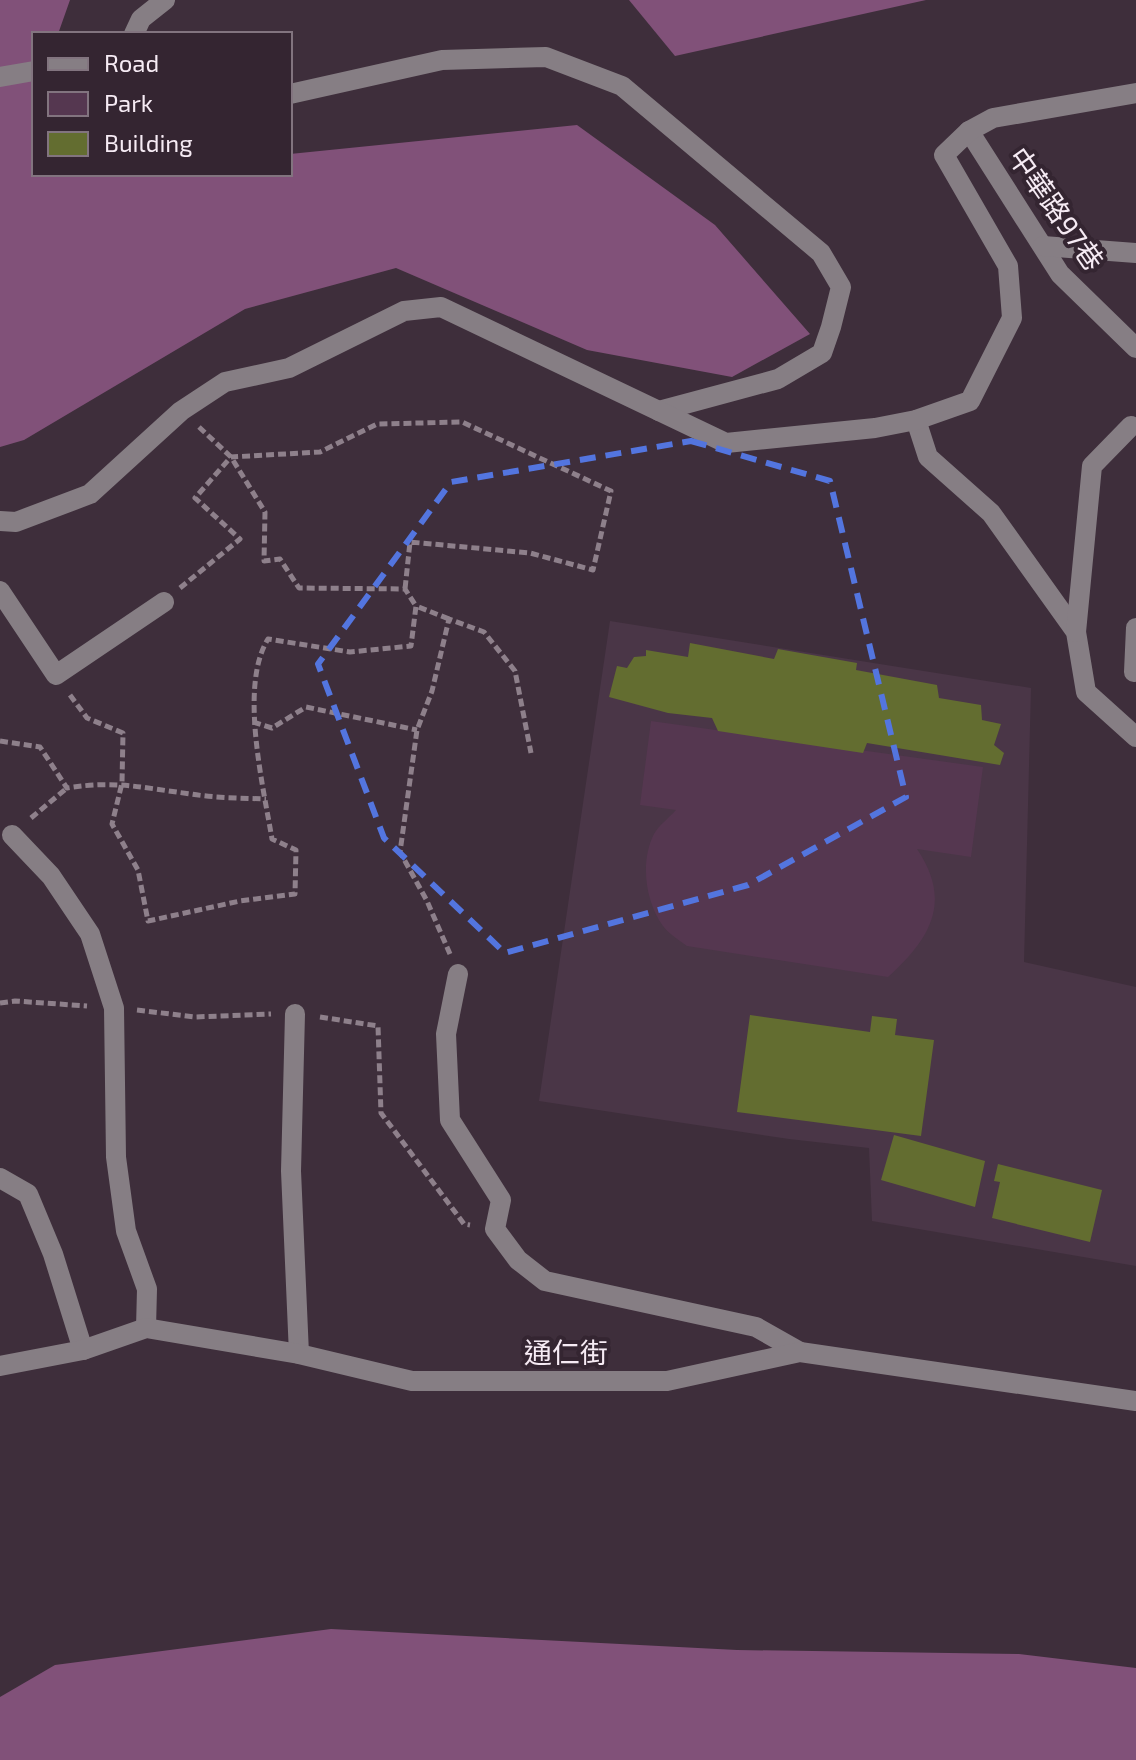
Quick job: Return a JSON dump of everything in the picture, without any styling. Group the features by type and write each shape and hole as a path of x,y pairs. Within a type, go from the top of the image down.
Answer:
{"street":[{"path":"135,32 141,19 165,0"},
{"path":"292,94 442,60 546,57 622,86 821,253 841,287 822,353 778,379 659,411"},
{"path":"0,77 32,71"},
{"path":"0,521 16,522 90,494 181,411 225,382 289,368 404,311 441,307 726,443 875,428 916,420 970,401 1012,318 1008,266 944,155 969,131 993,118 1136,93"},
{"name":"中華路97巷","path":"969,131 1060,274 1136,348"},
{"path":"1043,246 1136,253"},
{"path":"916,420 928,457 991,513 1076,632"},
{"path":"1134,426 1092,466 1076,632 1086,692 1136,737"},
{"path":"0,591 56,675 164,602"},
{"path":"1134,672 1136,628"},
{"path":"12,835 51,876 90,934 114,1008 116,1157 126,1231 147,1289 146,1328"},
{"path":"458,974 446,1034 450,1120 501,1200 495,1229 518,1260 545,1281 756,1327 800,1352"},
{"path":"295,1014 291,1171 299,1354"},
{"path":"0,1178 28,1194 53,1254 83,1350"},
{"name":"通仁街","path":"0,1366 83,1350 146,1328 299,1354 412,1381 667,1381 800,1352 1136,1399"}],"path":[{"path":"181,411 231,457 265,512 264,561 280,559 299,588 405,589"},
{"path":"164,602 240,539 195,498 231,457 320,452 377,424 462,422 611,491 593,570 530,553 410,542 405,589 416,606 484,632 515,671 531,753"},
{"path":"56,675 87,718 123,733 122,783 112,824 138,870 148,921 240,901 295,894 296,850 272,839 253,722 260,653 268,639 350,652 411,646 416,606"},
{"path":"449,619 432,691 417,730 400,852 427,901 458,974"},
{"path":"253,722 272,728 306,707 417,730"},
{"path":"0,741 40,747 67,788 122,783 193,795 266,799"},
{"path":"0,1003 15,1001 114,1008 195,1017 295,1014 378,1026 381,1113 464,1224 495,1229"}],"highlighted area":[{"path":"691,441 830,481 906,797 748,885 505,953 384,838 318,664 451,482"}],"shaded area":[{"path":"0,0 70,0 59,32 32,32 32,176 292,176 292,154 577,125 715,225 810,334 732,377 587,350 396,268 245,309 24,440 0,447"},
{"path":"629,0 926,0 675,56"},
{"path":"610,621 1031,688 1024,962 1136,987 1136,1266 872,1221 869,1148 539,1101"},
{"path":"331,1629 737,1650 1019,1654 1136,1668 1136,1760 0,1760 0,1697 55,1665"}],"green space":[{"path":"651,721 983,767 971,857 917,849 934,886 935,903 925,934 903,963 888,977 687,946 668,932 652,905 646,881 647,856 654,834 676,810 640,805"}],"building":[{"path":"690,643 774,659 778,649 857,663 856,670 937,685 939,698 981,705 982,720 1001,724 994,745 1004,753 1000,765 867,743 863,753 718,731 712,718 668,713 609,697 617,666 627,668 634,657 646,656 646,650 688,657"},
{"path":"750,1015 870,1032 872,1016 897,1019 895,1035 934,1040 921,1136 737,1112"},
{"path":"894,1135 985,1161 975,1207 881,1180"},
{"path":"998,1164 1102,1190 1090,1242 992,1218 1000,1182 994,1181"}]}
